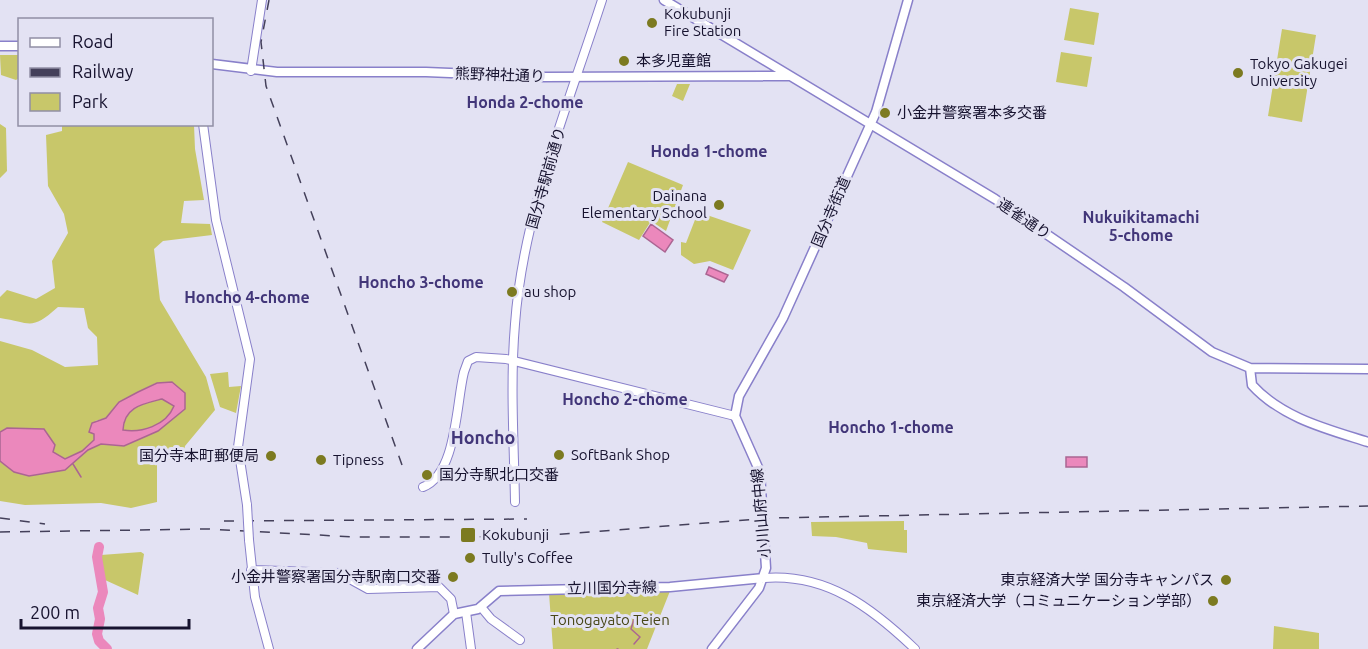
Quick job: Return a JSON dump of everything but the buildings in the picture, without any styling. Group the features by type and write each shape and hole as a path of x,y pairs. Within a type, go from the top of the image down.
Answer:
{"main road":[{"name":"連雀通り","path":"664,0 1031,223 1124,287 1195,342 1227,360 1250,368"},
{"name":"国分寺街道","path":"735,416 739,396 783,318 871,124 908,0"},
{"path":"0,46 18,46"},
{"name":"熊野神社通り","path":"213,64 251,71 577,77 789,76"},
{"path":"1368,369 1250,368 1252,385 1287,412 1299,419 1368,442"},
{"name":"小川山府中線","path":"735,416 760,472 764,579"},
{"path":"712,649 764,579"},
{"name":"立川国分寺線","path":"454,614 481,607 496,592 503,591 674,587 764,579"},
{"path":"417,649 454,614"}],"street":[{"path":"251,71 262,0"},
{"name":"国分寺駅前通り","path":"515,502 514,361 518,300 535,206 602,0"},
{"path":"202,126 216,220 250,359 238,438 247,505 251,570 268,649"},
{"path":"423,487 432,481 447,462 460,384 468,361 476,357 514,361 735,416"},
{"path":"251,570 339,573 368,589 439,587 451,599 454,614"},
{"path":"764,579 807,581 848,595 878,615 915,649"},
{"path":"481,607 491,619 520,640"},
{"path":"466,612 471,649"}],"green space":[{"path":"1070,8 1099,13 1094,45 1064,40"},
{"path":"1282,29 1316,35 1302,122 1268,116"},
{"path":"1061,52 1092,57 1087,87 1056,82"},
{"path":"0,55 18,55 18,79 1,75"},
{"path":"677,84 690,84 683,101 672,96"},
{"path":"0,124 6,128 7,171 0,178"},
{"path":"62,126 194,126 195,149 204,200 184,201 181,223 210,224 212,235 163,241 154,249 160,300 206,377 215,410 185,446 183,460 157,460 157,502 131,508 101,503 25,505 0,501 0,461 14,472 29,476 65,470 88,450 100,444 124,446 174,418 185,409 156,383 119,402 106,418 95,421 94,440 82,451 65,459 7,428 0,432 0,341 32,350 65,367 98,365 97,337 88,328 84,308 58,307 42,320 31,323 0,318 0,297 7,290 36,299 55,288 52,261 68,233 64,214 48,186 46,135 62,131"},
{"path":"628,162 683,185 666,231 651,221 639,240 602,222"},
{"path":"698,212 751,230 733,270 710,261 694,264 681,255 681,242 686,243"},
{"path":"228,372 229,387 241,386 236,413 220,407 210,374"},
{"path":"162,399 174,406 165,419 153,427 123,430 124,422 131,411 141,405"},
{"path":"904,521 904,530 907,530 907,553 868,549 867,543 836,537 812,536 811,522"},
{"path":"141,552 144,554 138,595 105,580 99,561 101,555"},
{"name":"Tonogayato Teien","path":"670,591 647,649 553,649 549,593"},
{"path":"1274,626 1319,633 1319,649 1273,649"}],"shaded area":[{"path":"651,224 673,240 665,252 643,236"},
{"path":"709,267 728,275 724,282 706,274"},
{"path":"172,382 185,393 185,409 158,431 124,446 101,444 88,450 65,470 29,476 14,472 0,461 0,432 7,428 44,429 55,445 53,452 65,459 82,451 94,440 94,434 89,432 92,423 106,418 119,402 157,383","holes":["162,399 174,406 165,419 152,427 123,430 127,416 141,405"]},
{"path":"1066,457 1087,457 1087,467 1066,467"}],"waterway":[{"path":"73,464 81,477"},
{"path":"99,547 97,557 103,592 98,608 100,619 97,634 99,641 107,649"},
{"path":"634,644 640,637 631,629 635,616"}],"railway":[{"path":"269,0 261,42 266,86 402,465"},
{"path":"0,532 208,529 355,537 468,537 550,535 771,518 1368,506"},
{"path":"0,518 45,524"},
{"path":"224,521 527,519"}],"place":[{"name":"Kokubunji Fire Station","path":"652,23"},
{"name":"本多児童館","path":"624,61"},
{"name":"Tokyo Gakugei University","path":"1238,73"},
{"name":"小金井警察署本多交番","path":"885,113"},
{"name":"Dainana Elementary School","path":"719,205"},
{"name":"au shop","path":"512,292"},
{"name":"SoftBank Shop","path":"559,455"},
{"name":"国分寺本町郵便局","path":"271,456"},
{"name":"Tipness","path":"321,460"},
{"name":"国分寺駅北口交番","path":"427,475"},
{"name":"Kokubunji","path":"468,535"},
{"name":"Tully's Coffee","path":"470,558"},
{"name":"小金井警察署国分寺駅南口交番","path":"453,577"},
{"name":"東京経済大学 国分寺キャンパス","path":"1226,580"},
{"name":"東京経済大学（コミュニケーション学部）","path":"1213,601"}],"district":[{"name":"Honda 2-chome","path":"525,102"},
{"name":"Honda 1-chome","path":"709,151"},
{"name":"Nukuikitamachi 5-chome","path":"1141,226"},
{"name":"Honcho 3-chome","path":"421,282"},
{"name":"Honcho 4-chome","path":"247,297"},
{"name":"Honcho 2-chome","path":"625,399"},
{"name":"Honcho 1-chome","path":"891,427"},
{"name":"Honcho","path":"483,438"}]}
